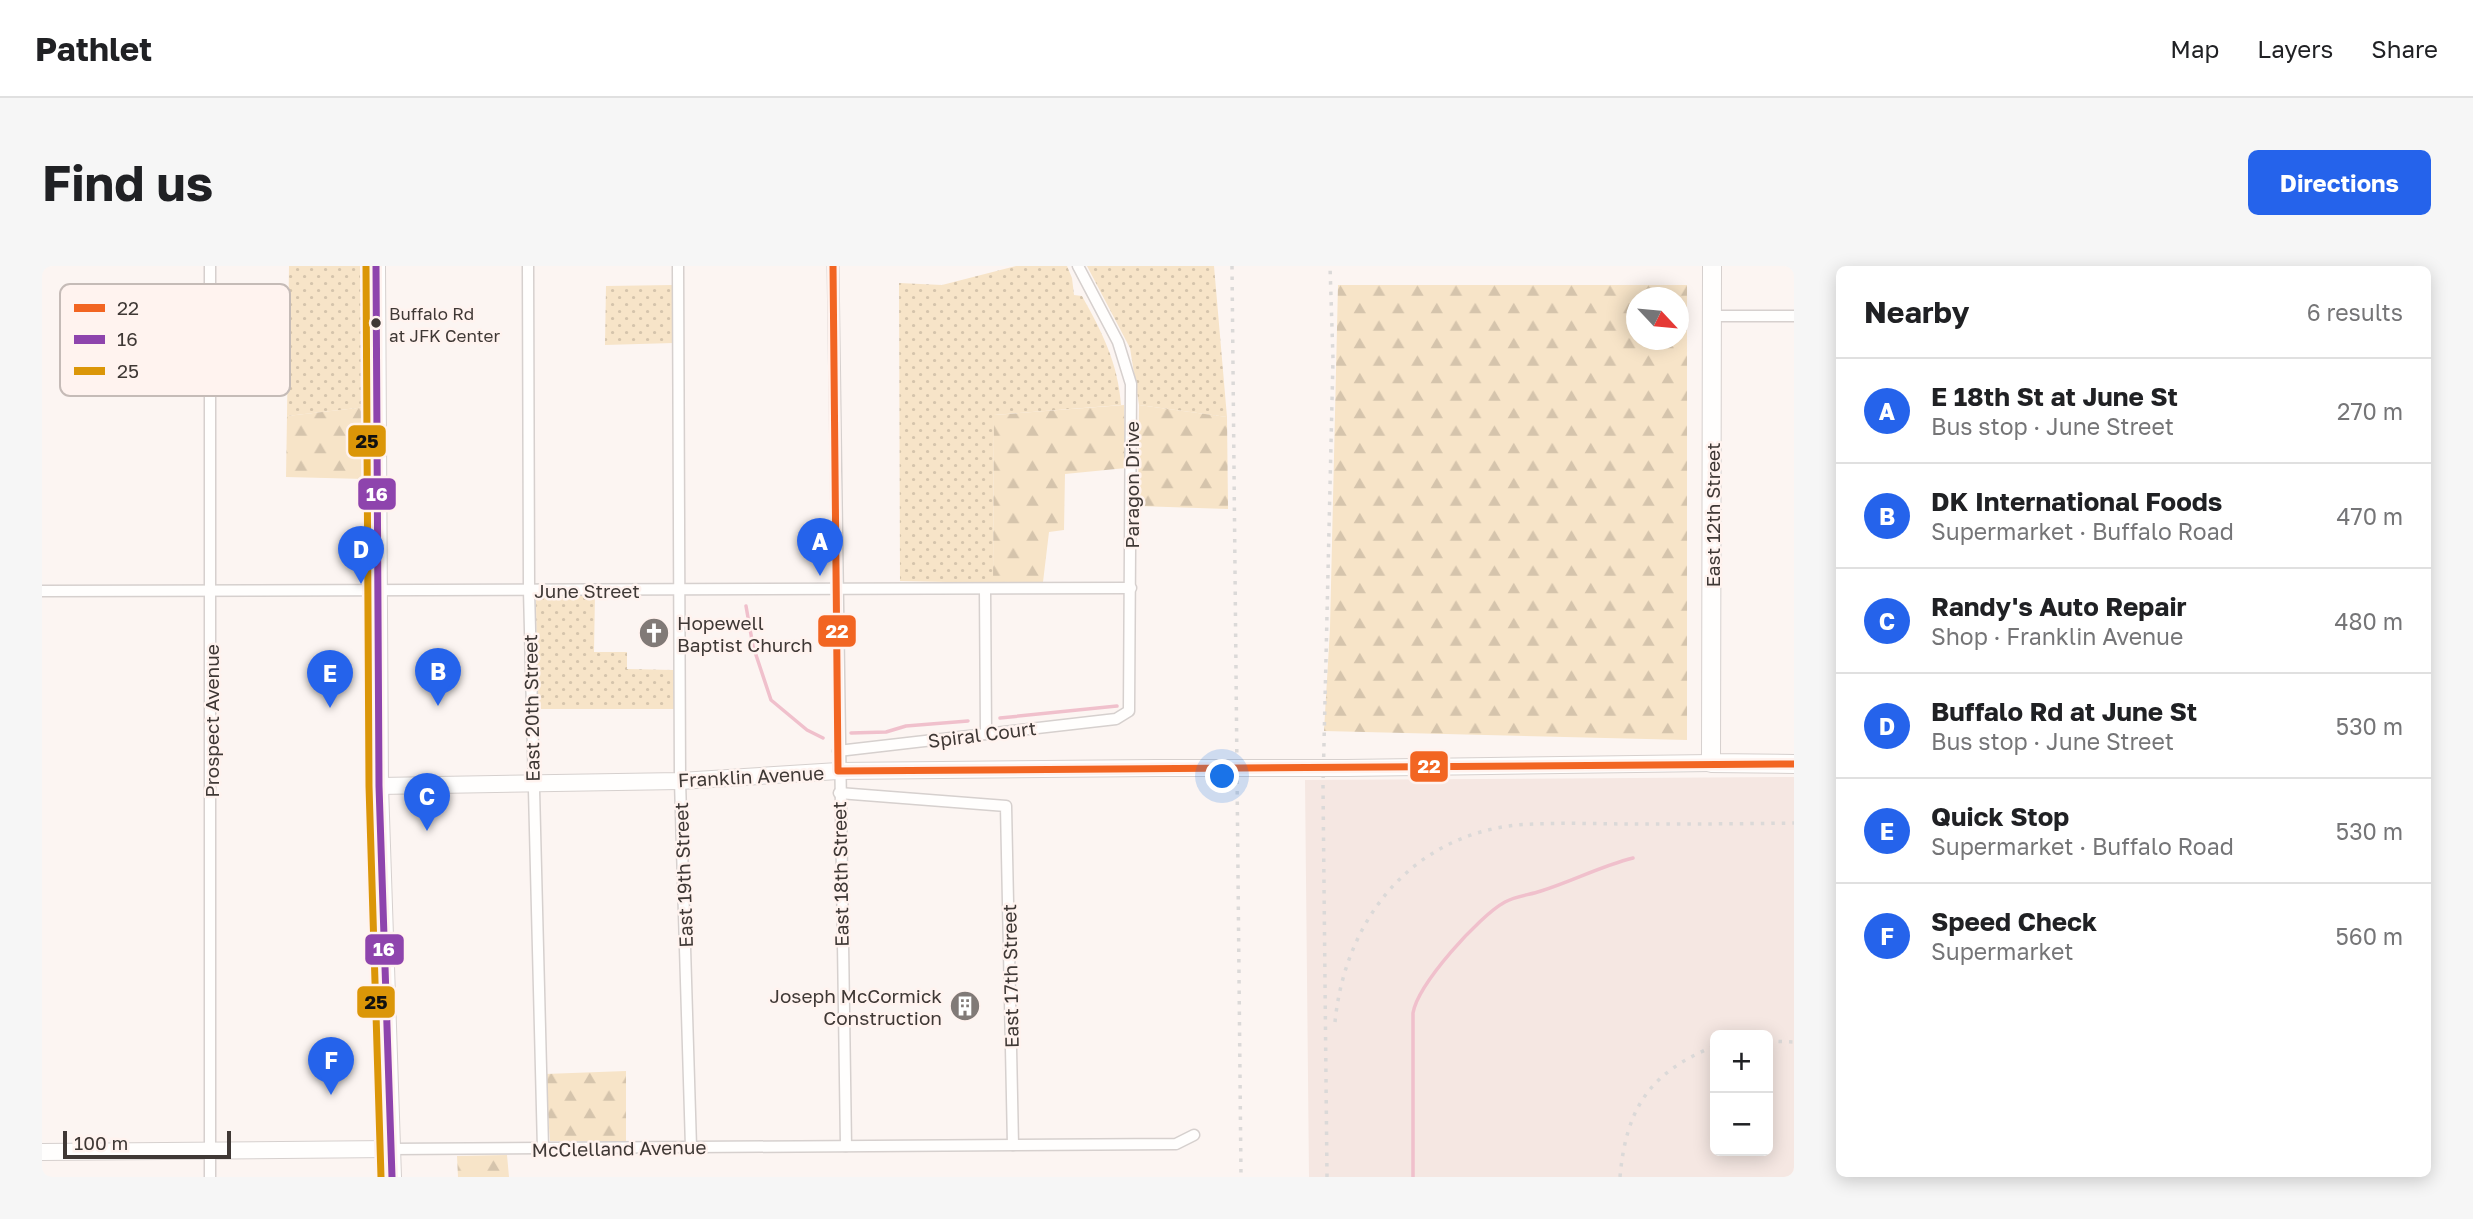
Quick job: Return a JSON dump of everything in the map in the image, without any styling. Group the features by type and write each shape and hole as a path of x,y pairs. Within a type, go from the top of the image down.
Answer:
{"main road":[{"path":"376,266 379,786 392,1177"},
{"name":"East 12th Street","path":"1711,763 1712,266"},
{"name":"Franklin Avenue","path":"1711,763 1794,764"}],"street":[{"name":"Prospect Avenue","path":"210,266 210,284"},
{"name":"East 20th Street","path":"528,266 532,783 543,1150"},
{"name":"East 19th Street","path":"678,266 680,780 691,1147"},
{"name":"East 18th Street","path":"833,266 845,1146"},
{"name":"Paragon Drive","path":"1078,266 1118,342 1131,384 1131,704 1126,715"},
{"path":"1712,316 1794,316"},
{"name":"Prospect Avenue","path":"210,396 210,1177"},
{"path":"985,589 986,734"},
{"name":"June Street","path":"42,591 1131,589"},
{"name":"Spiral Court","path":"838,751 1116,719 1126,715"},
{"name":"Franklin Avenue","path":"379,786 680,780 838,771 1711,763"},
{"name":"East 17th Street","path":"839,793 1006,806 1013,1145"},
{"name":"McClelland Avenue","path":"42,1152 1176,1144 1194,1135"}],"shaded area":[{"path":"1794,777 1794,1177 1309,1177 1305,780"}],"green space":[{"path":"289,266 368,266 366,407 287,416 287,396 290,396"},
{"path":"1016,266 1067,266 1074,295 1082,296 1108,348 1121,405 994,415 993,583 900,581 899,283 942,285"},
{"path":"1087,266 1214,266 1227,417 1139,405 1130,348"},
{"path":"672,285 673,343 605,345 606,286"},
{"path":"1338,285 1687,285 1626,287 1626,350 1687,350 1687,740 1324,731 1330,628"},
{"path":"1124,405 1126,468 1065,474 1064,530 1049,532 1043,582 993,583 994,415"},
{"path":"1139,405 1227,417 1228,509 1138,506"},
{"path":"366,407 365,479 286,477 287,416"},
{"path":"595,594 594,652 627,652 627,669 674,670 674,709 537,709 536,597"},
{"path":"626,1071 626,1141 550,1141 545,1074"},
{"path":"507,1155 509,1177 458,1177 457,1156"}],"waterway":[{"path":"746,606 753,646 771,700 807,730 823,738"},
{"path":"1000,718 1117,706"},
{"path":"851,733 886,732 906,726 968,721"},
{"path":"1413,1177 1413,1013 1417,1000 1437,969 1480,921 1505,902 1633,858"}],"railway":[{"path":"1232,266 1241,1177"},
{"path":"1327,1177 1323,786 1333,359 1330,266"},
{"path":"1335,1022 1341,985 1353,950 1369,918 1390,890 1415,866 1445,846 1479,832 1517,825 1794,823"},
{"path":"1773,1041 1794,1042"},
{"path":"1620,1177 1628,1131 1645,1095 1674,1068 1710,1048"}],"transit line":[{"name":"25","path":"366,266 369,786 381,1177"},
{"name":"16","path":"376,266 379,786 392,1177"},
{"name":"22","path":"833,266 838,771 1794,764"}],"place":[{"name":"Buffalo Rd at JFK Center","path":"376,323"},
{"name":"E 18th St at June St","path":"820,576"},
{"name":"Buffalo Rd at June St","path":"361,584"},
{"name":"Hopewell Baptist Church","path":"654,633"},
{"name":"DK International Foods","path":"438,706"},
{"name":"Quick Stop","path":"330,708"},
{"name":"Randy's Auto Repair","path":"427,831"},
{"name":"Joseph McCormick Construction","path":"965,1006"},
{"name":"Speed Check","path":"331,1095"}]}
